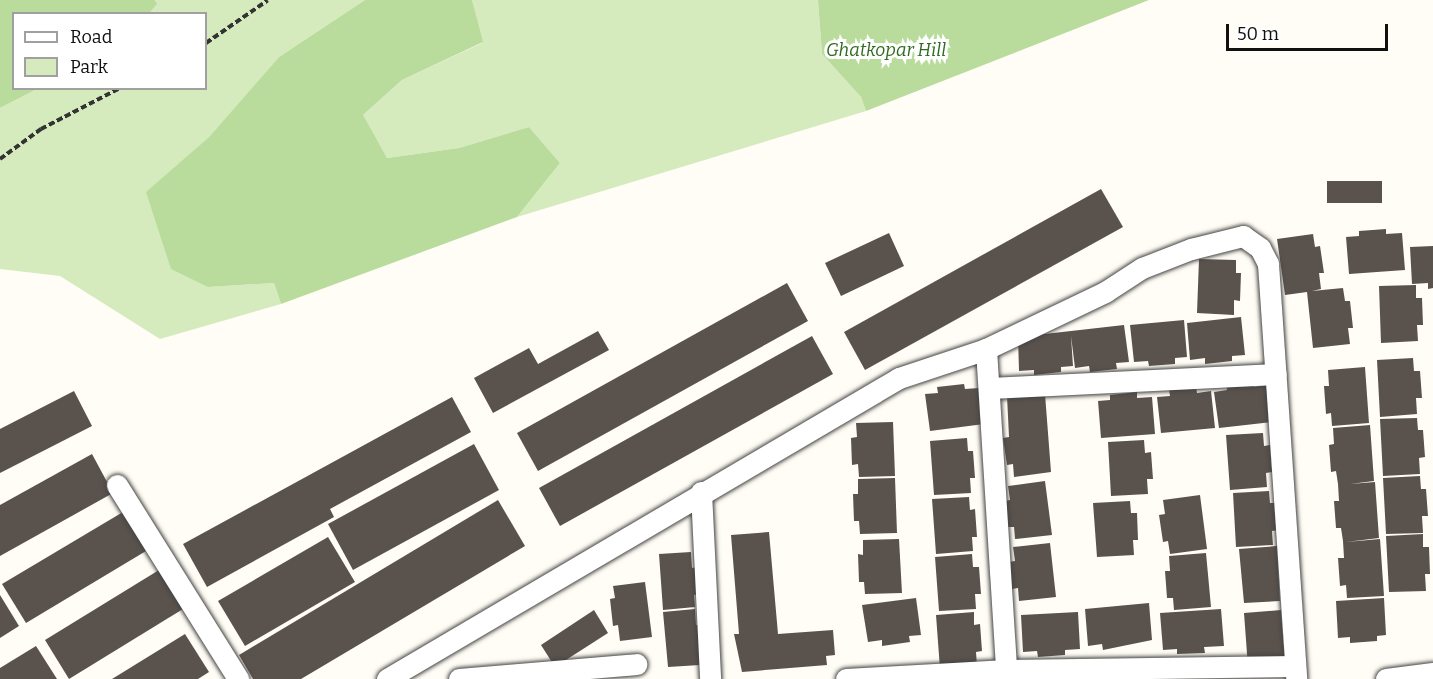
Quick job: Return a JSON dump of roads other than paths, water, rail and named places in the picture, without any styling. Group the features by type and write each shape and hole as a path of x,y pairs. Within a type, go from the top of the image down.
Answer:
{"street":[{"path":"387,679 416,672 701,492 899,378 986,349 1105,292 1142,268 1191,249 1243,236 1260,248 1268,264 1295,673 1007,674 846,679"},
{"path":"986,349 1007,674"},
{"path":"990,388 1276,374"},
{"path":"117,485 238,679"},
{"path":"701,492 710,679"},
{"path":"459,679 636,664"},
{"path":"1386,679 1433,674"}],"park label":[{"name":"Ghatkopar Hill","path":"886,50"}]}
